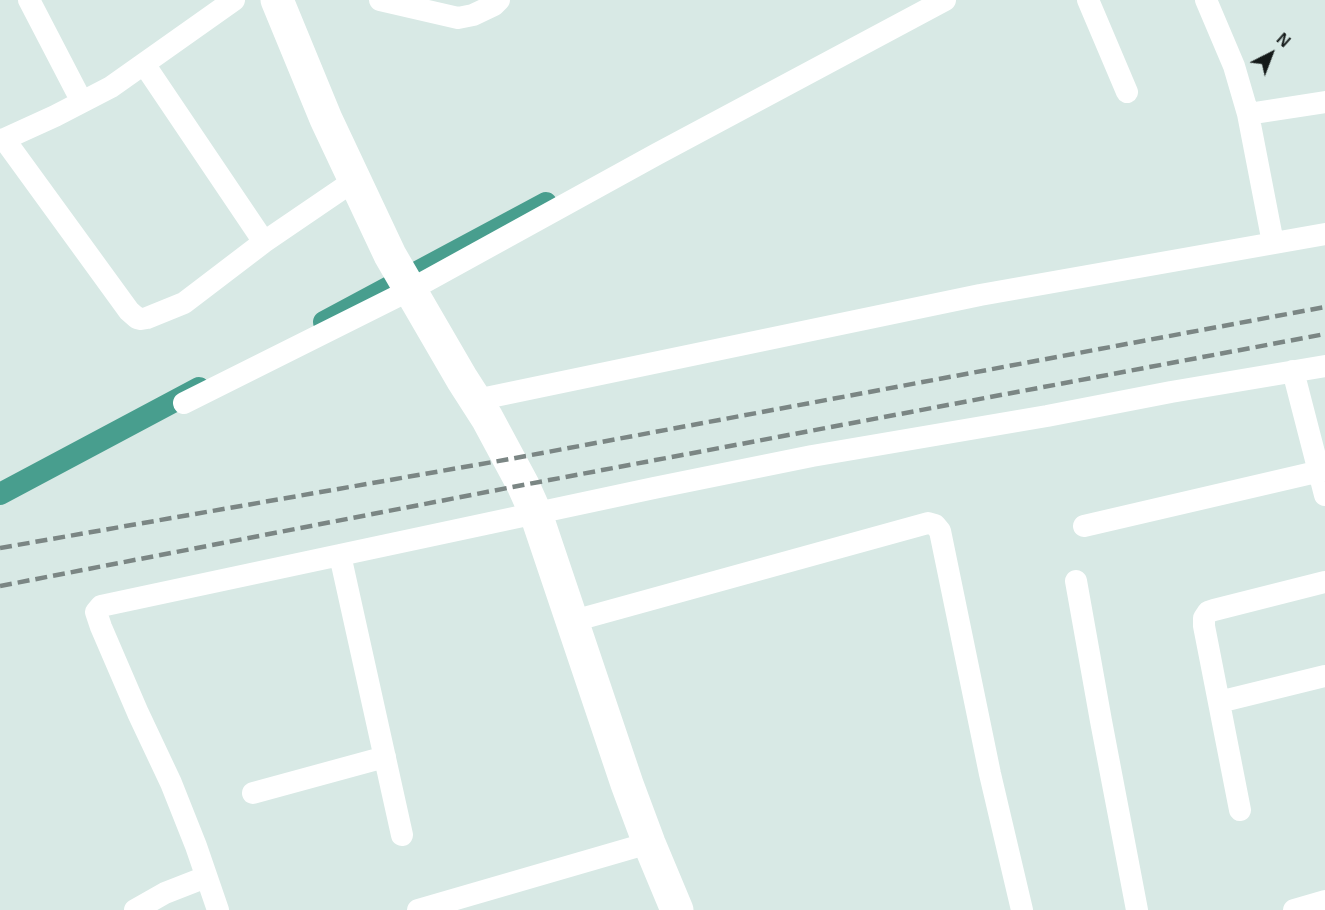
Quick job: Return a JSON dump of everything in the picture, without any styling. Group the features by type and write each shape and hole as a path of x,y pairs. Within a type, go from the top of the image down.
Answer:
{"street":[{"path":"29,0 82,102"},
{"path":"234,0 111,87 2,140 129,311 137,318 147,318 183,303 264,242 355,180"},
{"path":"277,0 326,119 401,275 487,418 536,514 649,843 677,910"},
{"path":"380,0 458,18 473,15 494,5 499,0"},
{"path":"184,404 401,275 668,148 945,0"},
{"path":"1088,0 1127,92"},
{"path":"1206,0 1234,66 1248,114 1273,243"},
{"path":"144,64 264,242"},
{"path":"1248,114 1325,102"},
{"path":"476,400 980,295 1325,234"},
{"path":"218,910 171,783 101,627 96,612 101,606 812,456 1047,417 1172,392 1325,366"},
{"path":"1293,371 1322,471 1325,495"},
{"path":"1084,526 1322,471"},
{"path":"573,621 928,522 935,525 940,531 990,774 1022,910"},
{"path":"340,555 402,835"},
{"path":"1076,581 1137,910"},
{"path":"1240,810 1204,618 1208,612 1214,610 1325,582"},
{"path":"1219,702 1325,676"},
{"path":"253,793 385,758"},
{"path":"418,910 649,843"},
{"path":"135,910 165,892 206,877"},
{"path":"1294,910 1325,901"}],"waterway":[{"path":"324,322 546,203"},
{"path":"0,494 199,388"}],"railway":[{"path":"0,548 510,459 1325,307"},
{"path":"0,586 1325,334"}]}
